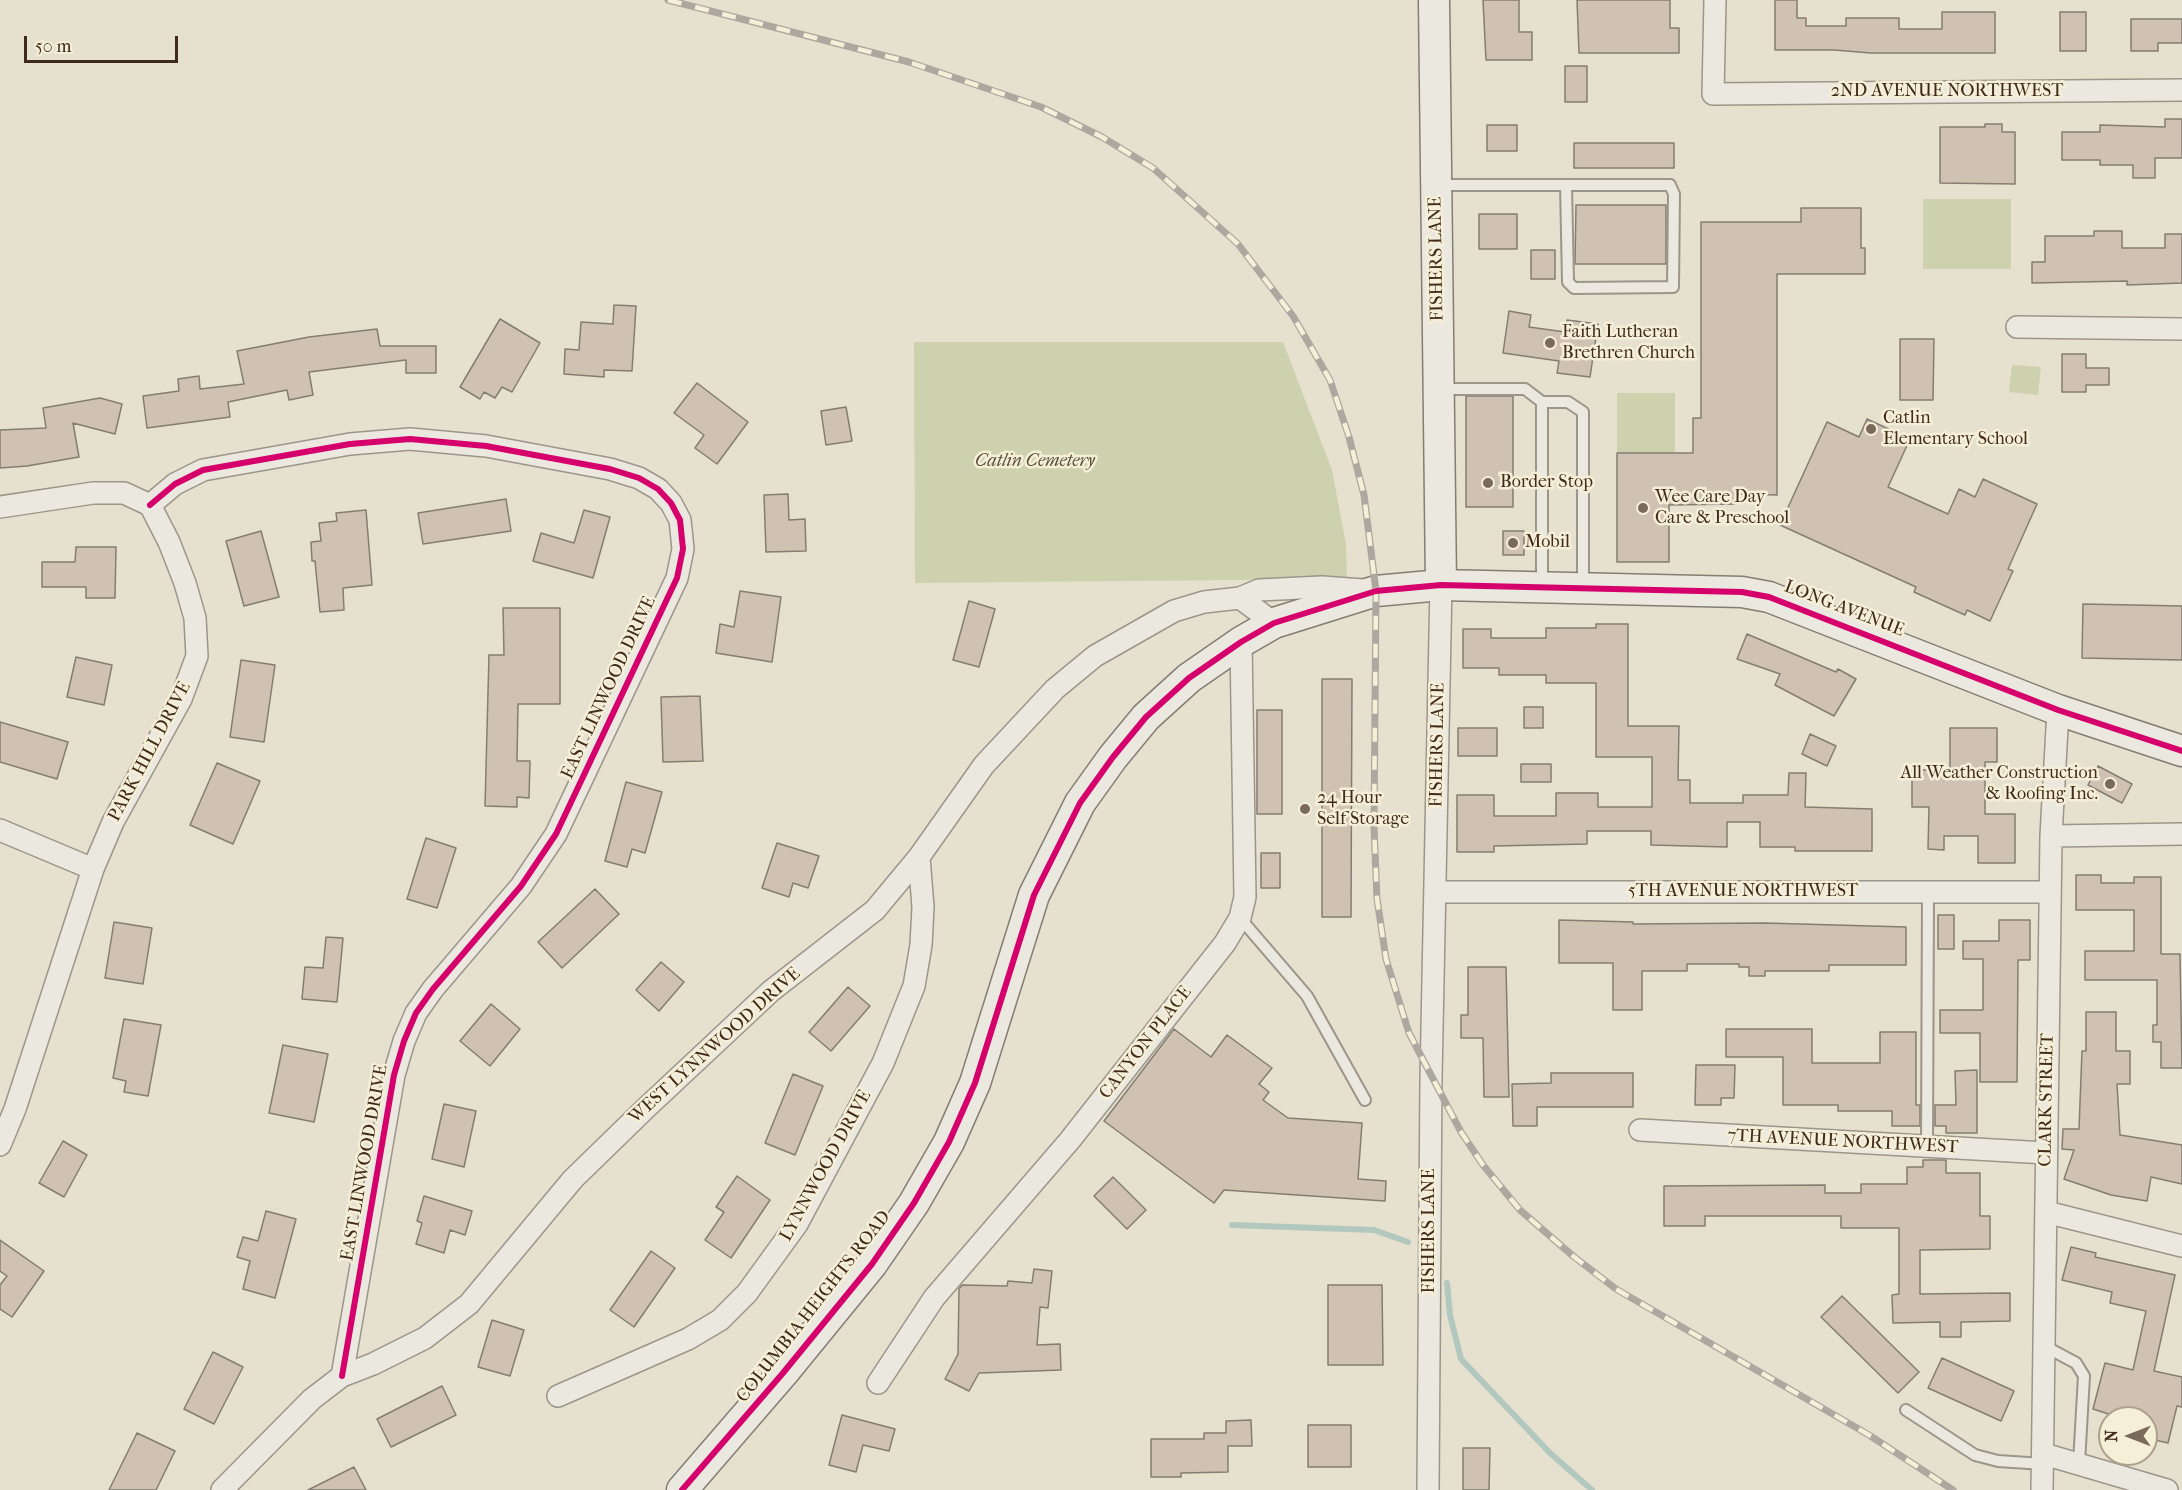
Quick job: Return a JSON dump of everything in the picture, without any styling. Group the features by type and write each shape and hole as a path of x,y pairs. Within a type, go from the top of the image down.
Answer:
{"street":[{"name":"FISHERS LANE","path":"1428,1490 1441,585 1434,0"},
{"name":"2ND AVENUE NORTHWEST","path":"1715,0 1713,94 2182,90"},
{"path":"2017,327 2182,329"},
{"name":"EAST LINWOOD DRIVE","path":"150,505 175,484 203,470 350,444 410,439 486,446 610,469 639,478 658,489 671,503 680,520 683,549 677,578 556,834 521,886 433,989 416,1013 404,1041 394,1075 342,1376"},
{"path":"0,507 93,493 124,493 150,505"},
{"name":"PARK HILL DRIVE","path":"0,1145 15,1108 93,869 113,822 182,699 197,657 195,618 185,583 170,542 150,505"},
{"name":"LONG AVENUE","path":"1441,585 1731,591 1769,597 2058,710 2182,751"},
{"name":"COLUMBIA HEIGHTS ROAD","path":"682,1490 783,1373 872,1264 920,1193 949,1142 975,1083 1034,895 1080,803 1113,757 1146,717 1189,678 1241,642 1274,623 1376,591 1441,585"},
{"name":"WEST LYNNWOOD DRIVE","path":"222,1490 312,1399 342,1376 373,1364 425,1338 469,1304 573,1179 771,991 875,910 919,856 984,765 1055,689 1095,656 1174,611 1204,602 1240,598 1259,590 1322,587 1376,591"},
{"path":"1240,598 1274,623"},
{"name":"CANYON PLACE","path":"878,1383 934,1298 1070,1140 1225,943 1240,918 1245,897 1241,642"},
{"name":"CLARK STREET","path":"2042,1490 2046,1347 2046,1154 2051,836 2058,710"},
{"path":"0,830 93,869"},
{"path":"2051,836 2182,834"},
{"name":"LYNNWOOD DRIVE","path":"558,1396 688,1339 720,1320 747,1293 797,1224 883,1063 914,986 921,945 923,907 919,856"},
{"name":"5TH AVENUE NORTHWEST","path":"1435,892 2050,892"},
{"name":"7TH AVENUE NORTHWEST","path":"1640,1130 2046,1154"},
{"path":"2046,1212 2182,1246"},
{"path":"2044,1459 2079,1463 2167,1490"}],"lane":[{"path":"1436,185 1566,185 1670,185 1674,194 1673,287 1574,288 1568,282 1566,185"},
{"path":"1438,389 1525,389 1542,402 1568,402 1583,412 1583,588"},
{"path":"1542,402 1542,587"},
{"path":"1927,1146 1928,892"},
{"path":"1240,918 1307,996 1365,1101"},
{"path":"2046,1347 2076,1363 2084,1376 2079,1463"},
{"path":"1906,1410 1975,1455 1998,1461 2044,1459"}],"green space":[{"path":"1923,199 2011,199 2011,269 1923,269"},
{"name":"Catlin Cemetery","path":"914,342 1283,342 1332,470 1346,544 1347,579 915,583"},
{"path":"2012,365 2041,367 2038,395 2009,392"},
{"path":"1617,393 1675,393 1675,453 1617,453"}],"building":[{"path":"1483,0 1519,0 1519,32 1532,32 1532,60 1486,60"},
{"path":"1577,0 1670,0 1670,28 1679,28 1679,53 1579,53"},
{"path":"1775,0 1797,0 1797,18 1806,18 1806,26 1846,26 1846,18 1899,18 1899,29 1942,29 1942,12 1995,12 1995,53 1775,50"},
{"path":"2060,12 2086,12 2086,51 2060,51"},
{"path":"2131,19 2182,19 2182,43 2158,43 2158,51 2131,51"},
{"path":"1565,66 1587,66 1587,102 1565,102"},
{"path":"2165,119 2182,119 2182,158 2155,158 2155,178 2133,178 2133,165 2100,165 2100,160 2062,160 2062,132 2100,132 2100,125 2165,127"},
{"path":"1985,124 2002,124 2002,132 2015,132 2015,184 1940,183 1940,127 1985,127"},
{"path":"1487,125 1517,125 1517,151 1487,151"},
{"path":"1574,143 1674,143 1674,168 1574,168"},
{"path":"1576,205 1666,205 1666,264 1575,264"},
{"path":"1801,208 1861,208 1861,248 1865,248 1865,274 1777,274 1777,495 1735,494 1735,504 1669,505 1669,562 1617,562 1617,453 1693,453 1693,418 1701,418 1701,222 1801,222"},
{"path":"1479,214 1517,214 1517,249 1479,249"},
{"path":"2094,231 2122,231 2122,248 2165,248 2165,234 2182,234 2182,283 2127,285 2127,281 2032,283 2032,262 2045,262 2045,236 2094,236"},
{"path":"1531,250 1555,250 1555,279 1531,279"},
{"path":"614,305 636,306 632,371 604,370 604,377 564,374 565,349 579,350 581,322 613,324"},
{"name":"Faith Lutheran Brethren Church","path":"1509,311 1531,315 1529,327 1565,332 1567,320 1598,324 1590,377 1557,373 1559,361 1503,353"},
{"path":"500,319 540,343 512,392 502,387 495,398 484,392 480,399 460,387"},
{"path":"377,329 380,346 436,346 436,373 406,373 406,360 309,372 313,395 289,400 287,390 228,402 230,417 147,428 143,396 179,391 178,379 199,376 200,389 244,384 237,351 309,337"},
{"path":"1900,339 1934,339 1933,400 1900,400"},
{"path":"2062,354 2086,354 2086,368 2109,368 2109,385 2086,385 2086,392 2062,392"},
{"path":"697,383 748,422 717,464 695,448 704,435 674,413"},
{"path":"1466,396 1513,396 1513,507 1466,507"},
{"path":"100,398 122,404 115,434 73,423 79,457 0,468 0,430 46,428 43,408"},
{"path":"846,407 852,441 826,445 821,411"},
{"path":"1867,419 1910,439 1888,487 1948,514 1959,489 1975,497 1983,479 2037,504 2008,569 2013,571 1990,621 1967,610 1965,615 1914,592 1916,587 1780,525 1827,422 1859,437"},
{"path":"788,494 789,520 805,519 806,551 766,552 764,495"},
{"path":"506,499 511,531 423,544 418,513"},
{"path":"366,510 372,585 343,588 344,610 320,612 311,542 321,541 319,523 337,521 336,513"},
{"path":"584,510 610,517 593,578 533,561 541,533 574,543"},
{"path":"261,531 279,597 244,606 226,541"},
{"name":"Mobil","path":"1503,531 1524,531 1524,555 1503,555"},
{"path":"76,547 116,547 115,598 86,598 86,587 42,587 42,562 75,562"},
{"path":"740,591 781,597 772,662 716,653 720,624 734,627"},
{"path":"969,601 995,609 979,667 953,660"},
{"path":"2083,604 2182,606 2182,660 2082,658"},
{"path":"503,608 560,608 560,704 518,704 517,761 530,761 529,798 517,797 517,807 485,806 489,655 504,655"},
{"path":"1596,624 1628,624 1628,726 1679,726 1678,780 1690,780 1690,803 1743,803 1743,795 1788,795 1789,773 1806,773 1805,807 1872,809 1872,851 1795,851 1795,847 1760,847 1760,822 1727,822 1727,847 1651,845 1651,831 1587,831 1587,844 1494,846 1494,852 1457,852 1457,795 1494,795 1494,816 1556,816 1556,793 1598,793 1598,807 1652,807 1652,757 1596,757 1596,683 1546,683 1546,675 1499,675 1499,668 1463,668 1463,629 1491,629 1491,638 1546,638 1546,628 1596,628"},
{"path":"1747,634 1836,672 1838,669 1856,679 1834,716 1775,685 1780,674 1737,659"},
{"path":"76,657 112,665 104,705 67,697"},
{"path":"241,660 275,665 264,742 230,737"},
{"path":"1322,679 1352,679 1351,917 1322,917"},
{"path":"700,696 703,761 663,762 661,697"},
{"path":"1524,707 1543,707 1543,728 1524,728"},
{"path":"1257,710 1282,710 1282,814 1257,814"},
{"path":"0,722 68,742 57,779 0,762"},
{"path":"1458,728 1497,728 1497,756 1458,756"},
{"path":"1950,728 1997,728 1997,762 1985,762 1985,814 2015,814 2015,863 1978,863 1978,836 1944,836 1944,850 1928,849 1929,807 1912,807 1912,770 1950,770"},
{"path":"1810,734 1836,746 1827,766 1802,754"},
{"path":"217,763 260,781 233,844 190,825"},
{"path":"1521,764 1551,764 1551,782 1521,782"},
{"path":"2098,766 2132,784 2122,803 2088,785"},
{"path":"626,782 662,792 645,853 632,849 627,867 605,861"},
{"path":"426,838 456,848 437,908 407,899"},
{"path":"777,843 819,856 808,888 793,883 789,897 762,888"},
{"path":"1261,853 1280,853 1280,888 1261,888"},
{"path":"2076,875 2101,875 2101,883 2134,883 2134,877 2161,877 2161,954 2180,954 2182,1068 2161,1068 2161,1042 2153,1042 2153,1025 2157,1025 2157,980 2085,980 2085,951 2134,951 2134,910 2076,910"},
{"path":"595,889 619,914 562,968 538,942"},
{"path":"1938,915 1954,915 1954,949 1938,949"},
{"path":"1559,920 1633,922 1633,924 1765,923 1906,927 1906,965 1829,965 1829,971 1765,971 1765,976 1749,976 1749,967 1739,967 1739,964 1687,964 1687,971 1642,971 1642,1010 1613,1010 1613,963 1559,963"},
{"path":"1999,920 2030,920 2030,960 2018,960 2017,1082 1980,1082 1980,1033 1940,1033 1940,1010 1983,1010 1983,959 1963,959 1963,941 1999,941"},
{"path":"114,922 152,928 143,984 105,978"},
{"path":"326,937 343,938 337,1002 302,999 305,967 323,968"},
{"path":"661,962 684,982 659,1011 636,990"},
{"path":"1468,967 1506,967 1509,1097 1484,1097 1483,1038 1461,1038 1461,1015 1468,1015"},
{"path":"848,987 870,1006 831,1051 809,1032"},
{"path":"491,1004 520,1029 490,1066 460,1041"},
{"path":"2086,1012 2116,1012 2116,1051 2130,1051 2130,1084 2117,1084 2120,1135 2182,1145 2182,1184 2151,1177 2147,1201 2111,1195 2064,1179 2074,1150 2062,1149 2063,1129 2079,1129 2082,1051 2086,1051"},
{"path":"124,1019 161,1025 148,1096 124,1092 126,1081 113,1078"},
{"path":"1174,1029 1211,1057 1227,1035 1272,1068 1259,1084 1269,1092 1263,1100 1288,1118 1362,1123 1358,1179 1386,1181 1385,1201 1224,1190 1214,1203 1104,1121"},
{"path":"1726,1029 1812,1029 1812,1063 1880,1063 1880,1032 1916,1032 1916,1105 1920,1105 1920,1126 1892,1126 1892,1111 1838,1111 1838,1105 1783,1105 1783,1057 1726,1057"},
{"path":"283,1045 328,1054 314,1122 269,1113"},
{"path":"1696,1065 1735,1065 1734,1098 1721,1098 1721,1105 1695,1105"},
{"path":"1977,1070 1977,1133 1946,1133 1946,1126 1935,1126 1935,1105 1956,1105 1955,1071"},
{"path":"1551,1073 1633,1073 1633,1107 1537,1107 1537,1126 1513,1126 1512,1084 1551,1083"},
{"path":"793,1074 823,1086 795,1155 765,1143"},
{"path":"444,1104 476,1111 464,1167 432,1159"},
{"path":"63,1141 87,1155 64,1197 39,1183"},
{"path":"1923,1160 1946,1160 1946,1173 1980,1173 1980,1216 1990,1216 1990,1249 1920,1250 1920,1294 2010,1293 2010,1321 1961,1322 1961,1337 1940,1337 1940,1322 1893,1323 1892,1295 1899,1294 1899,1228 1841,1228 1841,1216 1705,1216 1705,1226 1664,1226 1664,1186 1825,1185 1825,1193 1861,1193 1861,1184 1907,1184 1907,1167 1923,1167"},
{"path":"737,1176 770,1200 731,1258 705,1240 724,1212 716,1207"},
{"path":"1113,1177 1146,1210 1127,1229 1094,1196"},
{"path":"424,1196 472,1211 465,1235 450,1230 444,1253 416,1244 422,1223 417,1221"},
{"path":"266,1211 296,1219 275,1298 243,1289 250,1261 237,1257 243,1237 258,1241"},
{"path":"0,1240 44,1271 12,1317 0,1309 0,1285 7,1276 0,1271"},
{"path":"2071,1247 2096,1253 2095,1257 2175,1275 2154,1371 2182,1377 2182,1407 2177,1406 2168,1443 2158,1441 2158,1406 2098,1406 2098,1411 2093,1409 2105,1363 2133,1370 2146,1311 2110,1303 2112,1292 2062,1280"},
{"path":"651,1251 675,1268 634,1327 610,1310"},
{"path":"1034,1269 1052,1271 1048,1308 1040,1307 1037,1345 1060,1344 1061,1370 979,1373 969,1391 945,1379 958,1354 959,1289 962,1285 1007,1286 1008,1281 1032,1283"},
{"path":"1328,1285 1382,1285 1383,1365 1328,1365"},
{"path":"1842,1296 1919,1372 1898,1393 1821,1317"},
{"path":"492,1320 524,1330 510,1376 478,1367"},
{"path":"213,1352 243,1367 214,1424 184,1409"},
{"path":"1942,1358 2014,1391 2001,1421 1928,1388"},
{"path":"442,1386 456,1415 391,1447 377,1419"},
{"path":"842,1415 895,1429 889,1451 863,1445 856,1472 829,1465"},
{"path":"1251,1420 1252,1446 1228,1446 1228,1472 1181,1473 1181,1477 1151,1477 1151,1439 1204,1439 1204,1433 1226,1433 1226,1421"},
{"path":"1308,1425 1351,1425 1351,1467 1308,1467"},
{"path":"137,1433 175,1451 156,1490 109,1490"},
{"path":"1463,1448 1490,1448 1489,1490 1463,1490"},
{"path":"354,1467 366,1490 308,1490"}],"waterway":[{"path":"1232,1225 1374,1230 1408,1242"},
{"path":"1447,1283 1450,1315 1461,1359 1550,1453 1592,1490"}],"railway":[{"path":"668,0 909,62 1041,107 1102,137 1153,168 1238,244 1293,316 1330,380 1349,437 1364,495 1376,591 1374,827 1377,899 1386,959 1409,1033 1461,1132 1483,1165 1520,1210 1573,1256 1616,1289 1869,1435 1953,1490"}],"cycle path":[{"path":"150,505 175,484 203,470 350,444 410,439 486,446 610,469 639,478 658,489 671,503 680,520 683,549 677,578 556,834 521,886 433,989 416,1013 404,1041 394,1075 342,1376"},
{"path":"682,1490 783,1373 872,1264 914,1203 949,1142 975,1083 1034,895 1080,803 1113,757 1146,717 1189,678 1241,642 1274,623 1376,591 1441,585 1742,592 1769,597 2058,710 2182,751"}],"place":[{"name":"Faith Lutheran Brethren Church","path":"1550,343"},
{"name":"Catlin Elementary School","path":"1871,429"},
{"name":"Border Stop","path":"1488,483"},
{"name":"Wee Care Day Care & Preschool","path":"1643,508"},
{"name":"Mobil","path":"1513,543"},
{"name":"All Weather Construction & Roofing Inc.","path":"2110,784"},
{"name":"24 Hour Self Storage","path":"1305,809"}]}
